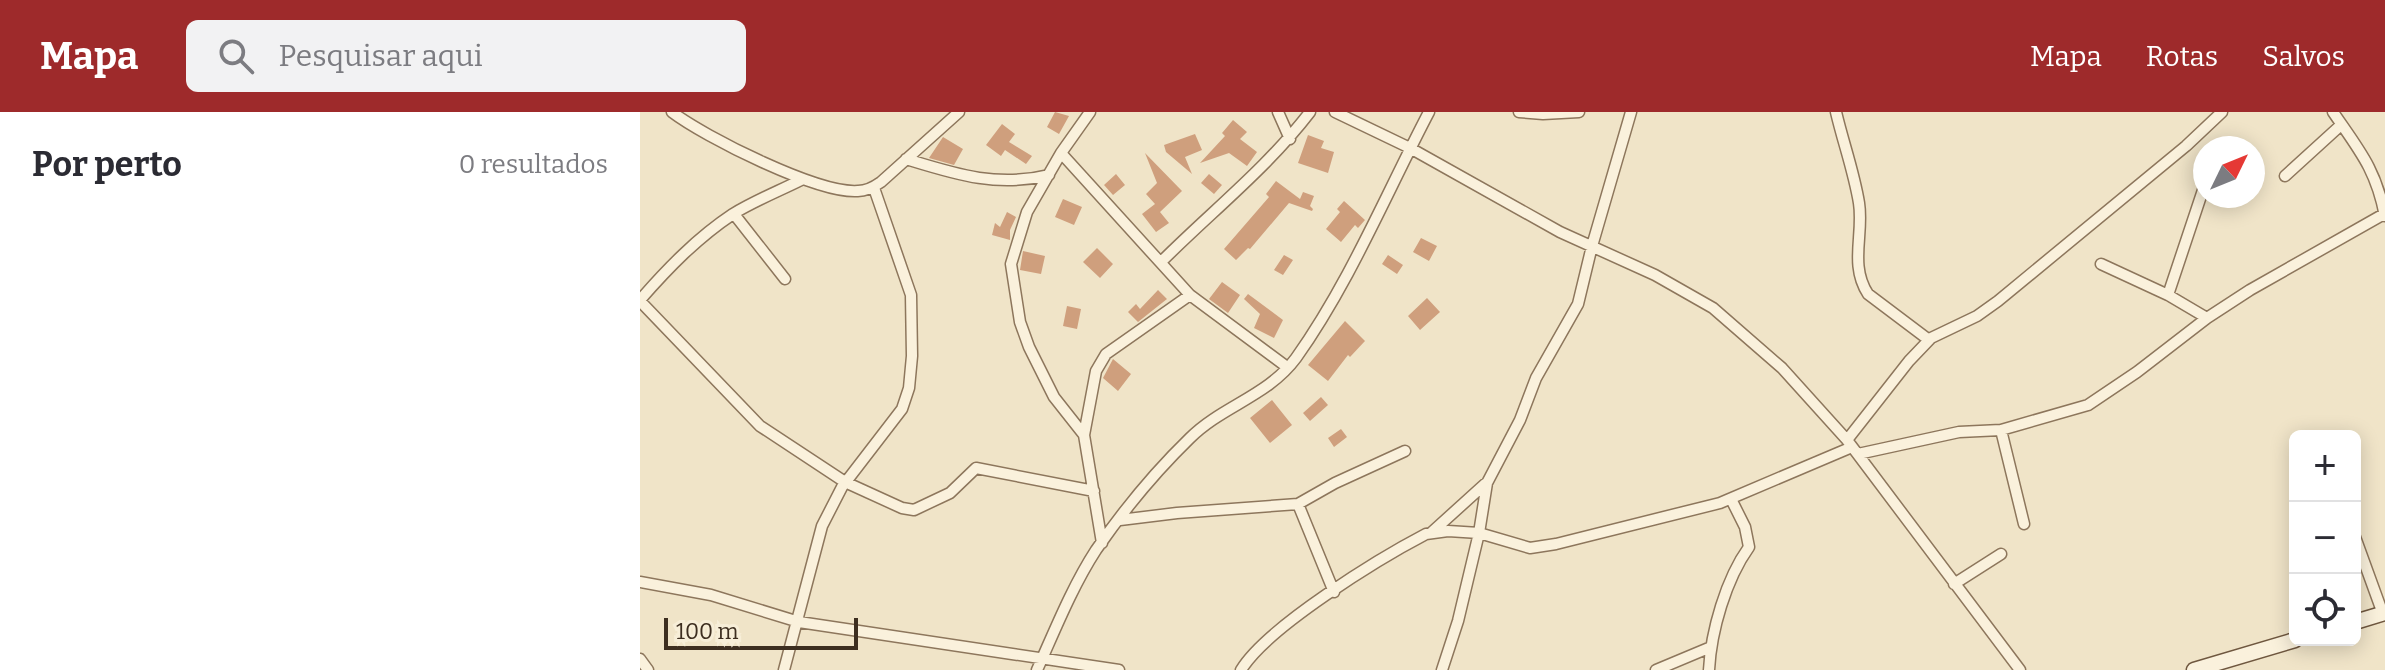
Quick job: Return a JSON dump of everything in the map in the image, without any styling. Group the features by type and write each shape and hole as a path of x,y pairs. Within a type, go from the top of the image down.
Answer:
{"street":[{"path":"935,132 945,112"},
{"path":"678,114 801,180 857,192 874,188 959,112"},
{"path":"1084,435 1054,397 1029,347 1020,322 1011,264 1027,212 1061,153 1090,112"},
{"path":"1278,112 1290,139"},
{"path":"1161,262 1290,139 1310,112"},
{"path":"1335,112 1410,148 1560,232 1655,275 1713,308 1782,368 1852,447 2020,670"},
{"path":"1037,670 1075,588 1120,520 1192,436 1265,389 1287,367 1334,296 1379,216 1429,112"},
{"path":"1519,112 1579,112"},
{"path":"1442,670 1458,621 1479,533 1487,483 1520,420 1536,378 1578,304 1631,112"},
{"path":"1836,112 1860,206 1857,246 1861,284 1868,294 1929,340"},
{"path":"1852,447 1909,361 1929,340 1943,330 1977,316 1998,301 2186,146 2222,112"},
{"path":"1432,532 1479,533 1530,548 1697,510 1731,499 1852,447 1959,432 2001,430 2088,405 2207,318 2385,215 2384,196 2367,160 2333,112"},
{"path":"2285,176 2341,125"},
{"path":"1061,153 1190,295 1287,367"},
{"path":"906,159 981,179 1021,182 1049,175"},
{"path":"801,180 734,214 682,254 640,301 760,426 845,482 902,508 914,510 950,493 976,468 1094,491"},
{"path":"784,670 822,526 845,482 902,409 909,388 911,295 874,188"},
{"path":"2168,295 2197,208"},
{"path":"734,214 785,279"},
{"path":"2101,264 2168,295 2207,318"},
{"path":"1102,543 1084,435 1096,371 1106,354 1190,295"},
{"path":"2001,430 2024,524"},
{"path":"1120,520 1298,504 1405,451"},
{"path":"1241,670 1248,659 1291,622 1413,541 1432,532 1487,483"},
{"path":"1709,670 1717,617 1749,547 1745,527 1731,499"},
{"path":"1298,504 1334,592"},
{"path":"2361,553 2384,613 2361,620"},
{"path":"1954,584 2001,554"},
{"path":"640,582 711,595 799,622 1119,670"},
{"path":"2196,670 2289,642"},
{"path":"1656,670 1711,647"},
{"path":"640,659 648,670"}],"building":[{"path":"1055,112 1069,116 1059,134 1047,127"},
{"path":"1233,120 1247,132 1240,139 1257,152 1247,166 1229,153 1200,163 1225,136 1222,133"},
{"path":"1002,124 1015,134 1009,142 1032,156 1026,164 1005,150 1001,156 986,145"},
{"path":"1195,134 1202,150 1185,157 1192,174 1166,152 1164,145"},
{"path":"1308,135 1324,141 1321,148 1334,152 1328,173 1298,163"},
{"path":"943,137 963,149 954,165 929,158"},
{"path":"1145,153 1182,191 1160,212 1169,223 1156,232 1142,214 1155,204 1146,194 1157,183"},
{"path":"1116,174 1125,185 1113,195 1104,185"},
{"path":"1209,174 1222,185 1214,194 1201,183"},
{"path":"1276,181 1300,199 1303,192 1314,196 1310,206 1312,211 1289,203 1250,249 1236,260 1224,249 1269,197 1266,194"},
{"path":"1063,199 1082,207 1074,225 1055,217"},
{"path":"1344,201 1365,220 1358,228 1355,225 1341,242 1326,229 1340,212 1337,209"},
{"path":"1007,212 1016,217 1010,230 1010,240 992,235 995,223 1000,227"},
{"path":"1421,238 1437,246 1429,261 1413,252"},
{"path":"1097,248 1113,264 1100,278 1083,262"},
{"path":"1023,251 1045,256 1041,274 1020,270"},
{"path":"1284,255 1293,260 1283,275 1274,270"},
{"path":"1388,255 1403,265 1397,274 1382,264"},
{"path":"1222,282 1240,295 1228,313 1209,299"},
{"path":"1158,290 1167,299 1138,322 1128,312 1136,304 1140,309"},
{"path":"1248,294 1283,320 1274,338 1254,328 1260,314 1244,299"},
{"path":"1427,298 1440,312 1420,330 1408,316"},
{"path":"1067,306 1081,309 1077,329 1063,326"},
{"path":"1345,321 1365,341 1350,357 1348,355 1328,381 1308,365"},
{"path":"1113,359 1131,374 1118,391 1103,378"},
{"path":"1321,397 1328,405 1310,421 1303,413"},
{"path":"1272,400 1292,425 1270,443 1250,418"},
{"path":"1341,429 1347,437 1334,447 1328,438"}]}
